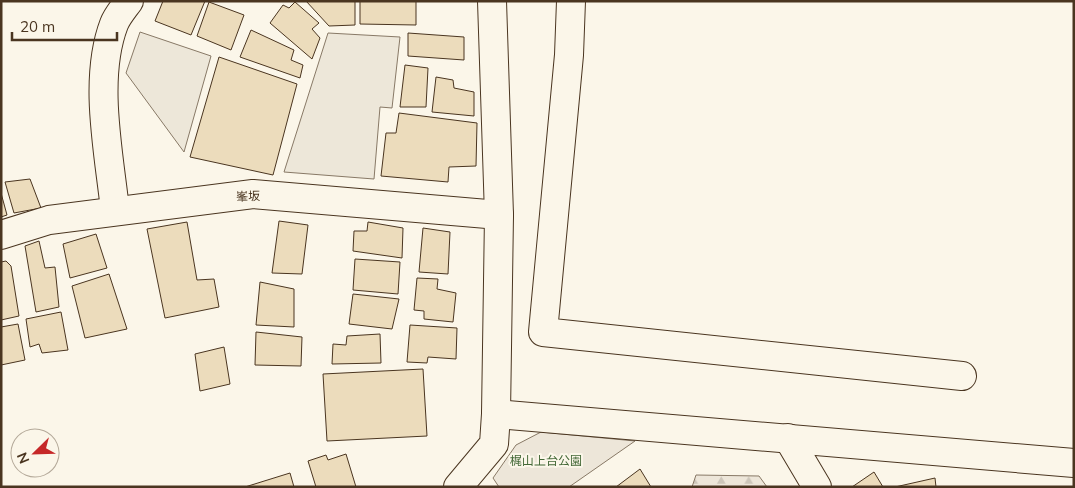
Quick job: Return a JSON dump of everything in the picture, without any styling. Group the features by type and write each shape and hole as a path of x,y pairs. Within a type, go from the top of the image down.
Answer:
{"street":[{"path":"115,210 106,120 105,67 115,23 129,1"},
{"path":"458,487 494,444 499,215 492,1"},
{"path":"571,1 570,55 543,332 962,376"},
{"name":"峯坂","path":"1,235 49,220 115,210 252,194 499,215"},
{"path":"496,414 1074,463"},
{"path":"788,438 817,487"}],"green space":[{"name":"梶山上台公園","path":"541,432 635,441 569,487 499,487 493,478 516,445"},
{"path":"696,475 759,476 767,487 692,487"}],"shaded area":[{"path":"140,32 211,56 184,152 126,73"},
{"path":"328,33 400,37 392,108 380,107 374,179 284,172"}],"building":[{"path":"163,1 205,1 191,35 155,21"},
{"path":"306,1 355,1 355,25 329,26"},
{"path":"360,1 416,1 416,25 360,24"},
{"path":"209,2 244,15 231,50 197,36"},
{"path":"295,2 319,23 312,29 320,38 312,59 270,23 283,5 289,8"},
{"path":"251,30 294,50 291,60 303,65 300,78 240,57"},
{"path":"408,33 464,37 464,60 408,56"},
{"path":"219,57 297,84 273,175 190,157"},
{"path":"405,65 428,68 426,107 400,107"},
{"path":"436,77 453,80 454,88 474,92 474,116 432,112"},
{"path":"399,113 477,123 476,166 449,167 448,182 381,176 386,133 396,133"},
{"path":"30,179 41,208 14,213 5,182"},
{"path":"1,193 7,215 1,217"},
{"path":"279,221 308,225 302,274 272,273"},
{"path":"187,222 197,280 214,279 219,307 165,318 147,229"},
{"path":"368,222 403,228 402,258 353,251 354,231 367,231"},
{"path":"423,228 450,232 448,274 419,272"},
{"path":"96,234 107,268 70,278 63,244"},
{"path":"39,241 45,268 55,267 59,307 36,312 25,246"},
{"path":"355,259 400,262 398,294 353,290"},
{"path":"6,261 11,266 19,316 1,320 1,262"},
{"path":"109,274 127,329 85,338 72,286"},
{"path":"417,278 438,279 437,289 456,293 453,322 424,319 424,311 414,310"},
{"path":"260,282 294,289 294,327 256,325"},
{"path":"353,294 399,299 392,329 349,324"},
{"path":"61,312 68,350 42,353 39,344 30,347 26,319"},
{"path":"18,324 25,360 1,365 1,327"},
{"path":"410,325 457,328 456,359 428,357 427,363 407,362"},
{"path":"256,332 302,337 301,366 255,365"},
{"path":"380,334 381,363 332,364 333,344 346,345 347,336"},
{"path":"224,347 230,384 200,391 195,354"},
{"path":"423,369 427,436 327,441 323,374"},
{"path":"346,454 356,487 316,487 308,461 326,455 328,460"},
{"path":"640,469 651,487 616,487"},
{"path":"874,472 883,487 852,487"},
{"path":"290,473 294,487 245,487"},
{"path":"935,478 936,487 895,487"}]}
